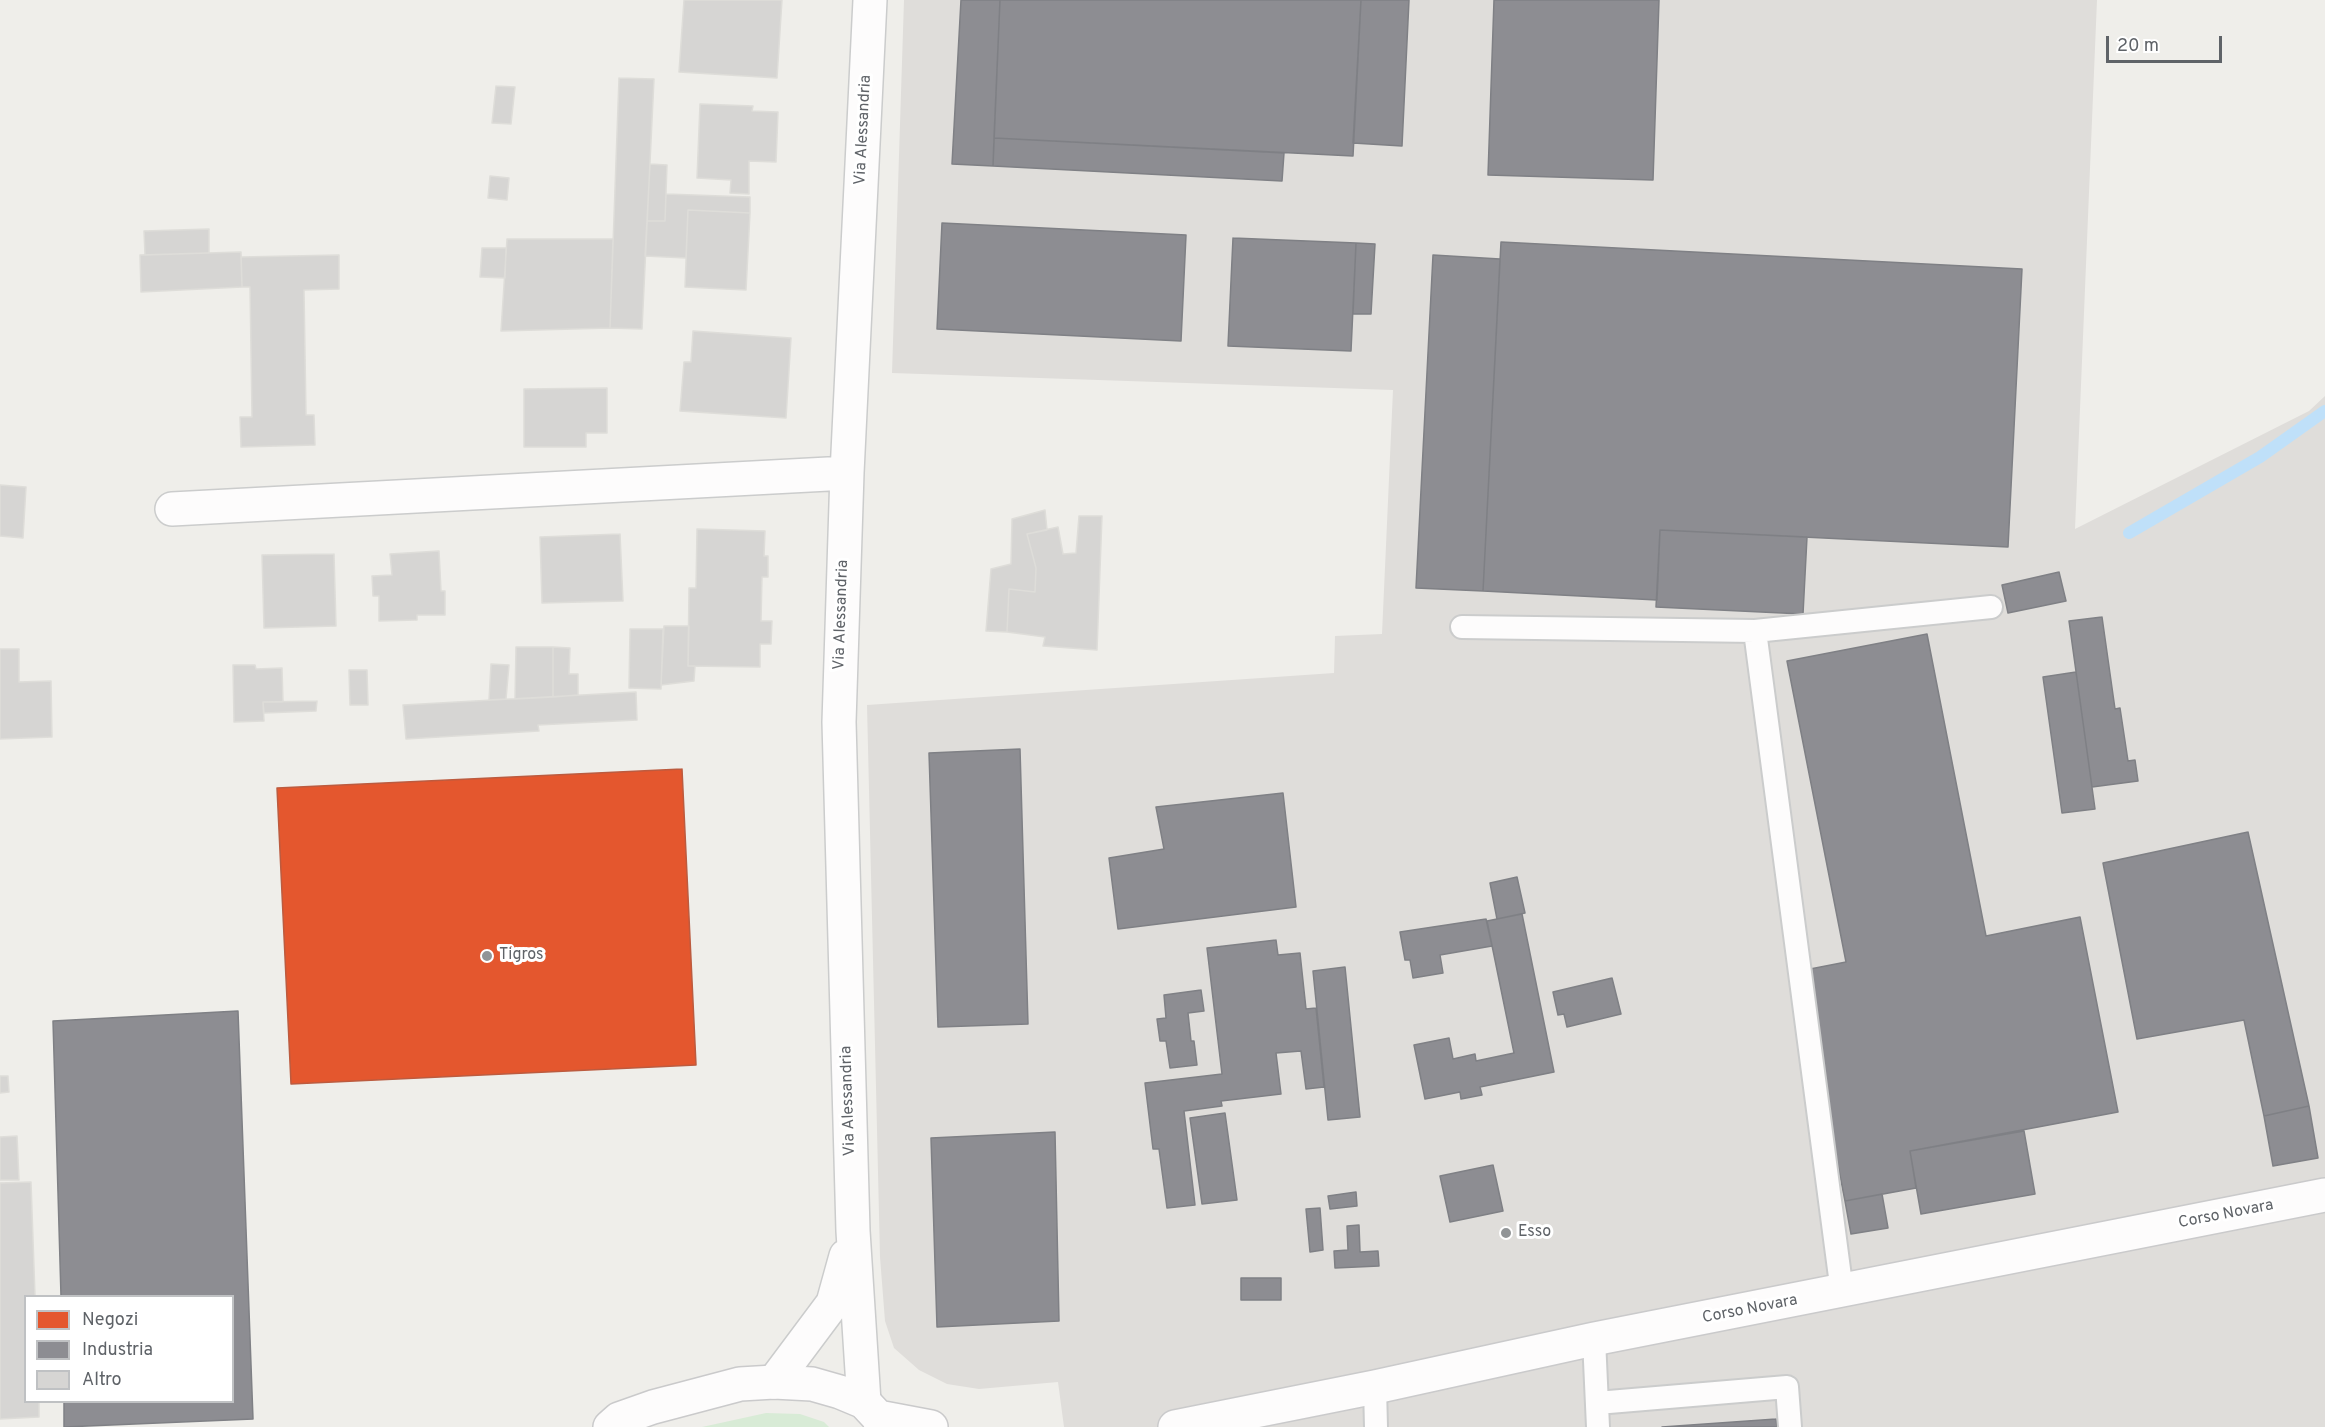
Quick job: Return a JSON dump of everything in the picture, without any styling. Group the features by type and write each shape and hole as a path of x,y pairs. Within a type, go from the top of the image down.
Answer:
{"street":[{"name":"Via Alessandria","path":"870,0 847,473 839,722 853,1231 875,1416"},
{"path":"172,510 847,473"},
{"name":"Corso Novara","path":"1175,1427 1375,1387 1594,1339 1842,1292 2325,1195"},
{"name":"Via Alessandria","path":"774,1382 833,1303 853,1231"},
{"path":"610,1427 619,1419 653,1407 740,1384 774,1382 812,1384 875,1416 931,1427"}],"lane":[{"path":"1462,627 1755,631 1991,607"},
{"path":"1755,631 1842,1292"},
{"path":"1594,1339 1598,1427"},
{"path":"1375,1387 1376,1427"},
{"path":"1597,1403 1787,1387 1790,1427"}],"shaded area":[{"path":"904,0 2097,0 2075,529 2309,411 2325,396 2325,1427 1064,1427 1058,1382 979,1389 947,1384 919,1370 894,1348 885,1321 880,1257 867,705 1334,673 1335,636 1382,634 1393,390 892,373"}],"green space":[{"path":"766,1413 800,1414 824,1422 829,1427 702,1427"}],"building: Negozi":[{"path":"682,769 696,1065 291,1084 277,788"}],"building: Industria":[{"path":"961,0 1000,0 993,166 952,164"},
{"path":"1000,0 1361,0 1353,156 994,138"},
{"path":"1361,0 1409,0 1402,146 1353,143"},
{"path":"1494,0 1659,0 1653,180 1488,175"},
{"path":"994,138 1284,153 1282,181 993,166"},
{"path":"942,223 1186,235 1181,341 937,329"},
{"path":"1233,238 1356,243 1351,351 1228,346"},
{"path":"1501,242 2022,269 2008,547 1660,530 1657,600 1483,591"},
{"path":"1356,243 1375,244 1371,314 1353,314"},
{"path":"1433,255 1500,259 1483,591 1416,588"},
{"path":"1660,530 1807,537 1803,614 1656,607"},
{"path":"2059,572 2066,601 2008,613 2002,585"},
{"path":"2102,617 2115,709 2120,708 2128,761 2135,760 2138,781 2092,787 2069,621"},
{"path":"1927,634 1986,936 2080,917 2118,1112 1910,1151 1916,1188 1845,1201 1800,971 1846,962 1787,661"},
{"path":"2076,672 2095,809 2062,813 2043,677"},
{"path":"1020,749 1028,1024 938,1027 929,753"},
{"path":"1283,793 1296,907 1118,929 1109,858 1164,849 1156,807"},
{"path":"2248,832 2309,1106 2264,1116 2244,1020 2137,1039 2103,863"},
{"path":"1517,877 1525,913 1497,919 1490,883"},
{"path":"1522,914 1554,1072 1480,1087 1482,1095 1461,1099 1460,1092 1425,1099 1414,1045 1449,1038 1453,1059 1475,1054 1476,1061 1514,1053 1487,921"},
{"path":"1486,919 1492,946 1440,955 1443,973 1413,978 1410,960 1405,960 1400,932"},
{"path":"1276,940 1278,955 1300,953 1306,1009 1316,1008 1324,1087 1306,1089 1301,1051 1276,1053 1281,1094 1221,1101 1222,1106 1184,1111 1195,1205 1167,1208 1159,1149 1153,1149 1145,1083 1222,1074 1207,948"},
{"path":"1345,967 1360,1117 1328,1120 1313,971"},
{"path":"1612,978 1621,1014 1567,1027 1564,1014 1558,1015 1553,992"},
{"path":"1201,990 1204,1011 1188,1013 1191,1041 1194,1041 1197,1065 1170,1068 1166,1041 1160,1041 1157,1019 1166,1018 1164,995"},
{"path":"238,1011 253,1419 64,1427 64,1403 234,1403 234,1295 61,1295 53,1021"},
{"path":"2309,1106 2318,1158 2273,1166 2264,1116"},
{"path":"1225,1113 1237,1200 1202,1204 1190,1118"},
{"path":"2024,1131 2035,1194 1921,1214 1910,1151"},
{"path":"1055,1132 1059,1321 937,1327 931,1138"},
{"path":"1493,1165 1503,1211 1450,1222 1440,1176"},
{"path":"1356,1192 1357,1206 1330,1209 1328,1196"},
{"path":"1882,1194 1888,1228 1851,1234 1845,1201"},
{"path":"1320,1208 1323,1250 1310,1252 1306,1209"},
{"path":"1359,1225 1360,1252 1378,1251 1379,1266 1335,1268 1334,1251 1348,1250 1347,1226"},
{"path":"1241,1278 1281,1278 1281,1300 1241,1300"},
{"path":"1776,1419 1777,1427 1662,1427"}],"building: Altro":[{"path":"684,0 782,0 777,78 679,72"},
{"path":"619,78 654,79 642,329 610,328"},
{"path":"496,86 515,87 511,124 492,123"},
{"path":"700,104 753,106 752,111 778,112 776,162 749,161 749,194 730,193 731,180 697,178"},
{"path":"650,164 667,165 665,221 647,221"},
{"path":"490,176 509,178 507,200 488,198"},
{"path":"666,194 750,197 750,213 688,210 686,258 645,256 647,221 665,221"},
{"path":"688,210 750,213 746,290 685,287"},
{"path":"209,229 209,253 145,255 144,231"},
{"path":"507,239 613,239 610,328 501,331"},
{"path":"482,248 506,248 505,278 480,277"},
{"path":"241,252 242,287 141,292 140,255"},
{"path":"339,255 339,289 304,290 306,415 314,415 315,445 241,447 240,417 252,417 250,287 242,287 241,257"},
{"path":"693,331 791,338 786,418 680,411 684,362 691,362"},
{"path":"607,388 607,433 586,433 586,447 524,447 524,389"},
{"path":"0,485 26,487 23,538 0,536"},
{"path":"1045,510 1047,530 1027,534 1036,568 1035,592 1009,589 1007,632 986,631 991,569 1011,564 1012,519"},
{"path":"1079,516 1102,516 1097,650 1043,646 1045,637 1007,632 1009,589 1035,592 1036,568 1027,534 1058,527 1063,554 1076,553"},
{"path":"697,529 765,531 764,556 768,556 768,577 762,577 761,621 772,621 771,644 760,644 760,667 688,666 689,588 696,588"},
{"path":"620,534 623,601 542,603 540,537"},
{"path":"439,551 441,591 445,591 445,615 417,615 417,620 379,621 379,596 373,596 372,576 392,575 390,554"},
{"path":"334,554 336,626 264,628 262,555"},
{"path":"664,626 689,626 688,666 695,666 694,681 661,685"},
{"path":"630,629 663,629 661,689 629,688"},
{"path":"516,647 553,647 553,697 515,699"},
{"path":"553,647 570,648 569,674 578,674 578,695 553,697"},
{"path":"0,649 19,649 19,682 51,681 52,737 0,739"},
{"path":"491,664 509,665 506,699 489,700"},
{"path":"233,665 255,665 256,669 282,668 283,702 263,702 264,721 234,722"},
{"path":"349,670 367,670 368,705 350,705"},
{"path":"636,692 637,720 538,725 539,731 406,739 403,705"},
{"path":"317,701 316,711 264,713 263,702"},
{"path":"0,1076 8,1076 9,1092 0,1093"},
{"path":"17,1136 19,1180 0,1180 0,1137"},
{"path":"31,1182 35,1295 24,1295 24,1403 39,1403 39,1417 0,1419 0,1183"}],"waterway":[{"path":"2129,533 2260,457 2325,411"}],"place":[{"name":"Tigros","path":"487,956"},
{"name":"Esso","path":"1506,1233"}]}
